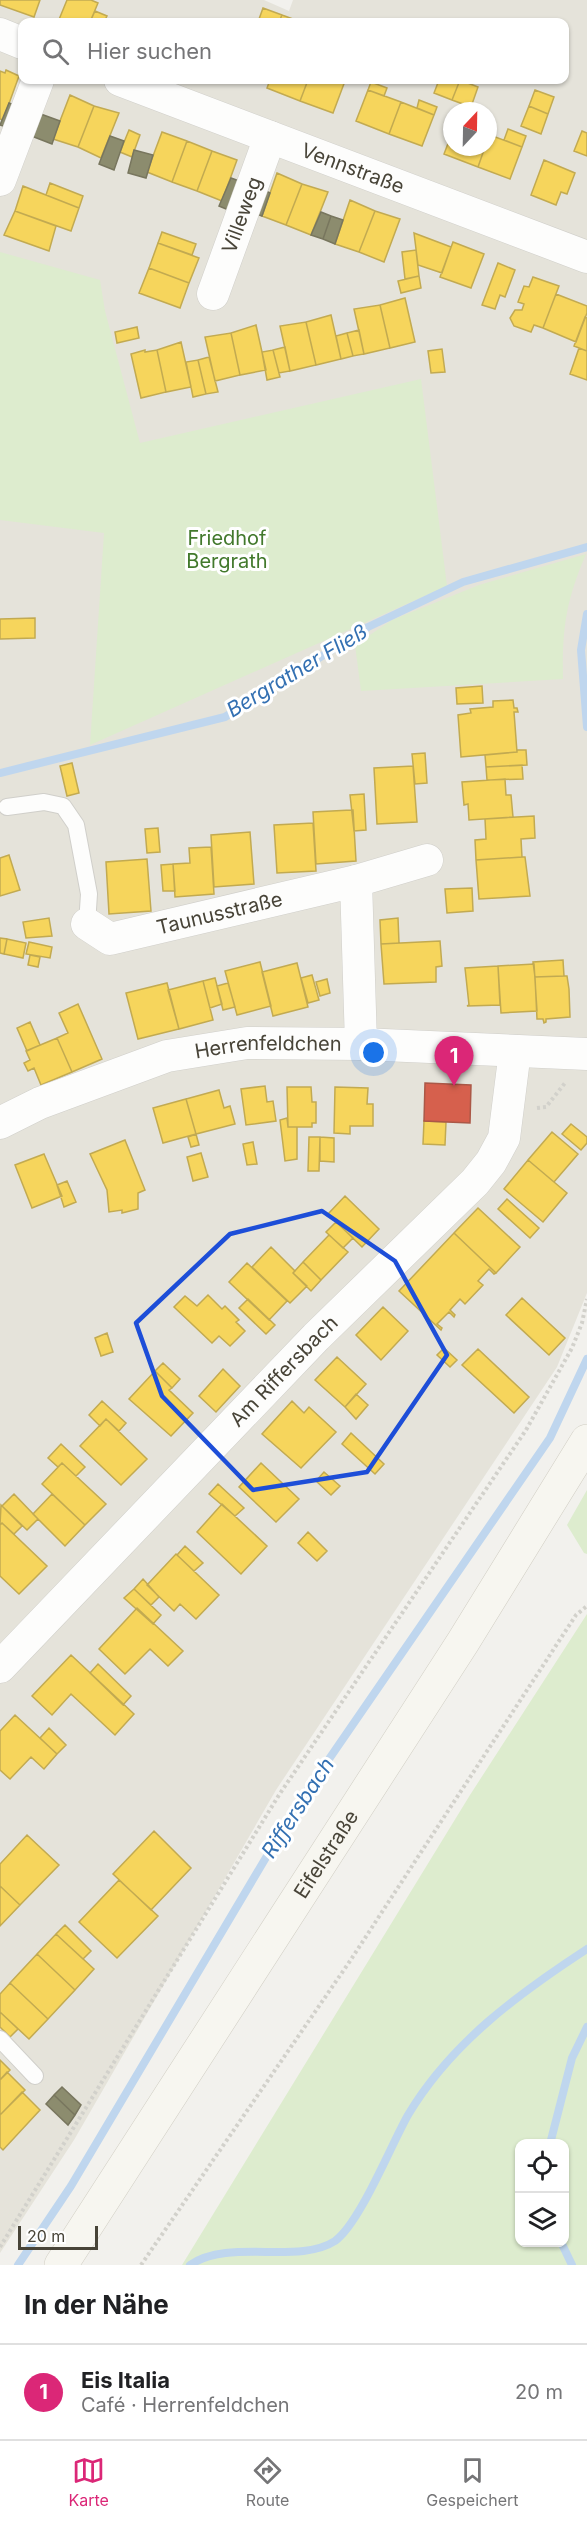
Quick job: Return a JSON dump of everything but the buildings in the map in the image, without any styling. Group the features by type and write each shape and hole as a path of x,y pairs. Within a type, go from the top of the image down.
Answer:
{"main road":[{"name":"Eifelstraße","path":"61,2265 463,1642 587,1442"}],"street":[{"path":"0,34 18,41"},
{"path":"0,180 36,84"},
{"name":"Vennstraße","path":"131,84 587,257"},
{"name":"Villeweg","path":"213,294 270,136"},
{"name":"Taunusstraße","path":"87,924 110,939 356,881 427,860"},
{"path":"356,881 361,1044"},
{"name":"Herrenfeldchen","path":"0,1123 40,1103 167,1056 247,1043 361,1044 587,1054"},
{"name":"Am Riffersbach","path":"0,1667 316,1336 475,1182 491,1162 504,1138 515,1051"}],"lane":[{"path":"7,807 44,802 63,806 76,825 89,894 87,924"},
{"path":"0,2039 35,2076"}],"path":[{"path":"509,1109 546,1107 566,1081"},
{"path":"0,2247 279,1795 526,1430 572,1348 582,1323 587,1299"},
{"path":"141,2265 351,1961 576,1615 587,1606"}],"highlighted area":[{"path":"322,1211 395,1261 447,1355 367,1472 253,1490 162,1396 136,1323 230,1234"}],"shaded area":[{"path":"0,0 264,0 289,11 293,0 587,0 587,1293 557,1367 276,1790 74,2140 0,2253"}],"green space":[{"name":"Friedhof Bergrath","path":"0,252 100,280 105,311 140,443 421,379 447,586 90,745 104,533 0,520"},
{"path":"586,554 574,586 567,615 563,645 563,679 361,691 355,645 392,620 479,585"},
{"path":"587,1490 587,1554 584,1553 567,1525"},
{"path":"587,1614 587,2265 182,2265 470,1795"}],"waterway":[{"name":"Bergrather Fließ","path":"0,773 225,717 368,627 463,582 587,547"},
{"path":"587,614 581,650 587,727"},
{"name":"Riffersbach","path":"18,2265 71,2186 296,1807 550,1438 587,1359"},
{"path":"190,2265 206,2257 224,2253 302,2251 320,2248 335,2241 355,2218 408,2115 444,2065 511,2002 587,1949"},
{"path":"551,2139 572,2058 587,2027"},
{"path":"563,2247 572,2265"}],"place":[{"name":"Eis Italia","path":"454,1086"}]}
